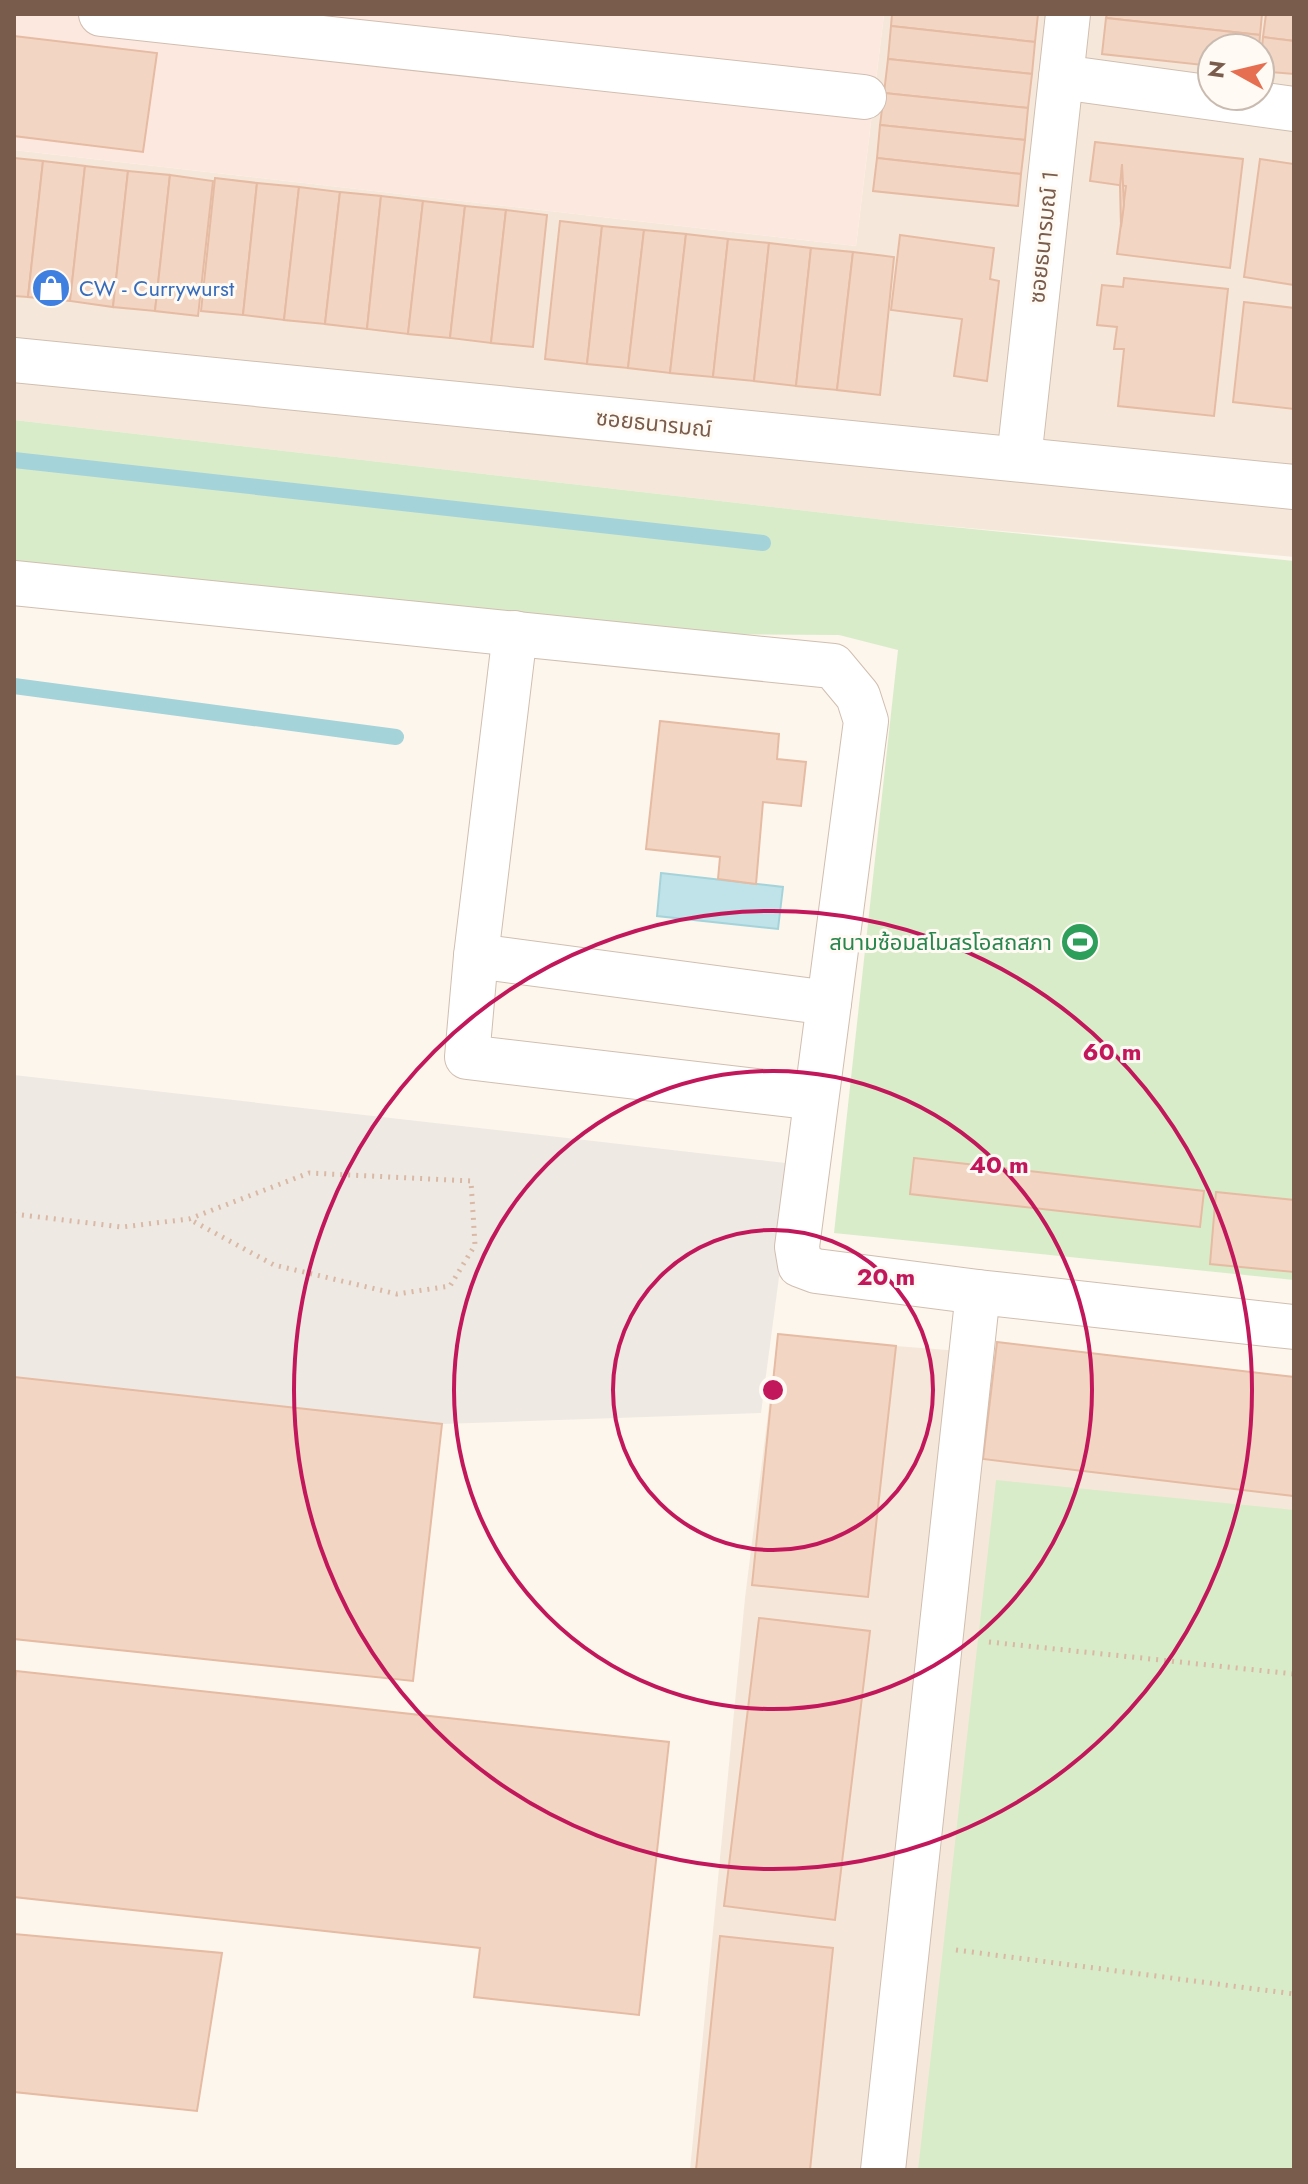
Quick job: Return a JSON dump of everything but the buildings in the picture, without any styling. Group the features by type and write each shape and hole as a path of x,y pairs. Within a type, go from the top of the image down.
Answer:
{"street":[{"path":"101,14 864,97"},
{"name":"ซอยธนารมณ์ 1","path":"1019,459 1068,14"},
{"path":"1061,77 1294,109"},
{"name":"ซอยธนารมณ์","path":"14,360 1294,487"},
{"path":"14,583 833,666 858,696 866,721 797,1247 800,1265 816,1271 978,1292 1294,1327"},
{"path":"515,633 476,956 467,1057 816,1098"},
{"path":"476,956 829,1003"},
{"path":"883,2170 978,1292"}],"path":[{"path":"14,1214 122,1227 189,1219 309,1173 471,1181 475,1245 450,1286 397,1294 274,1265 189,1219"},
{"path":"940,1637 1294,1674"},
{"path":"907,1944 1294,1994"}],"shaded area":[{"path":"14,14 884,14 856,246 14,150"},
{"path":"884,14 1294,14 1294,557 912,523 14,420 14,150 856,246"},
{"path":"14,1075 794,1164 761,1413 442,1424 14,1377"},
{"path":"778,1334 1294,1377 1294,2170 690,2170 745,1598"}],"green space":[{"name":"สนามซ้อมสโมสรโอสถสภา","path":"14,420 912,523 1294,561 1294,1280 834,1233 898,650 839,635 515,633 14,577"},
{"path":"996,1480 1294,1510 1294,2170 918,2170"}],"water":[{"path":"661,873 783,887 778,929 657,916"}],"waterway":[{"path":"14,460 763,543"},
{"path":"14,686 396,737"}],"place":[{"name":"CW - Currywurst","path":"51,288"},
{"name":"สนามซ้อมสโมสรโอสถสภา","path":"1080,942"}]}
